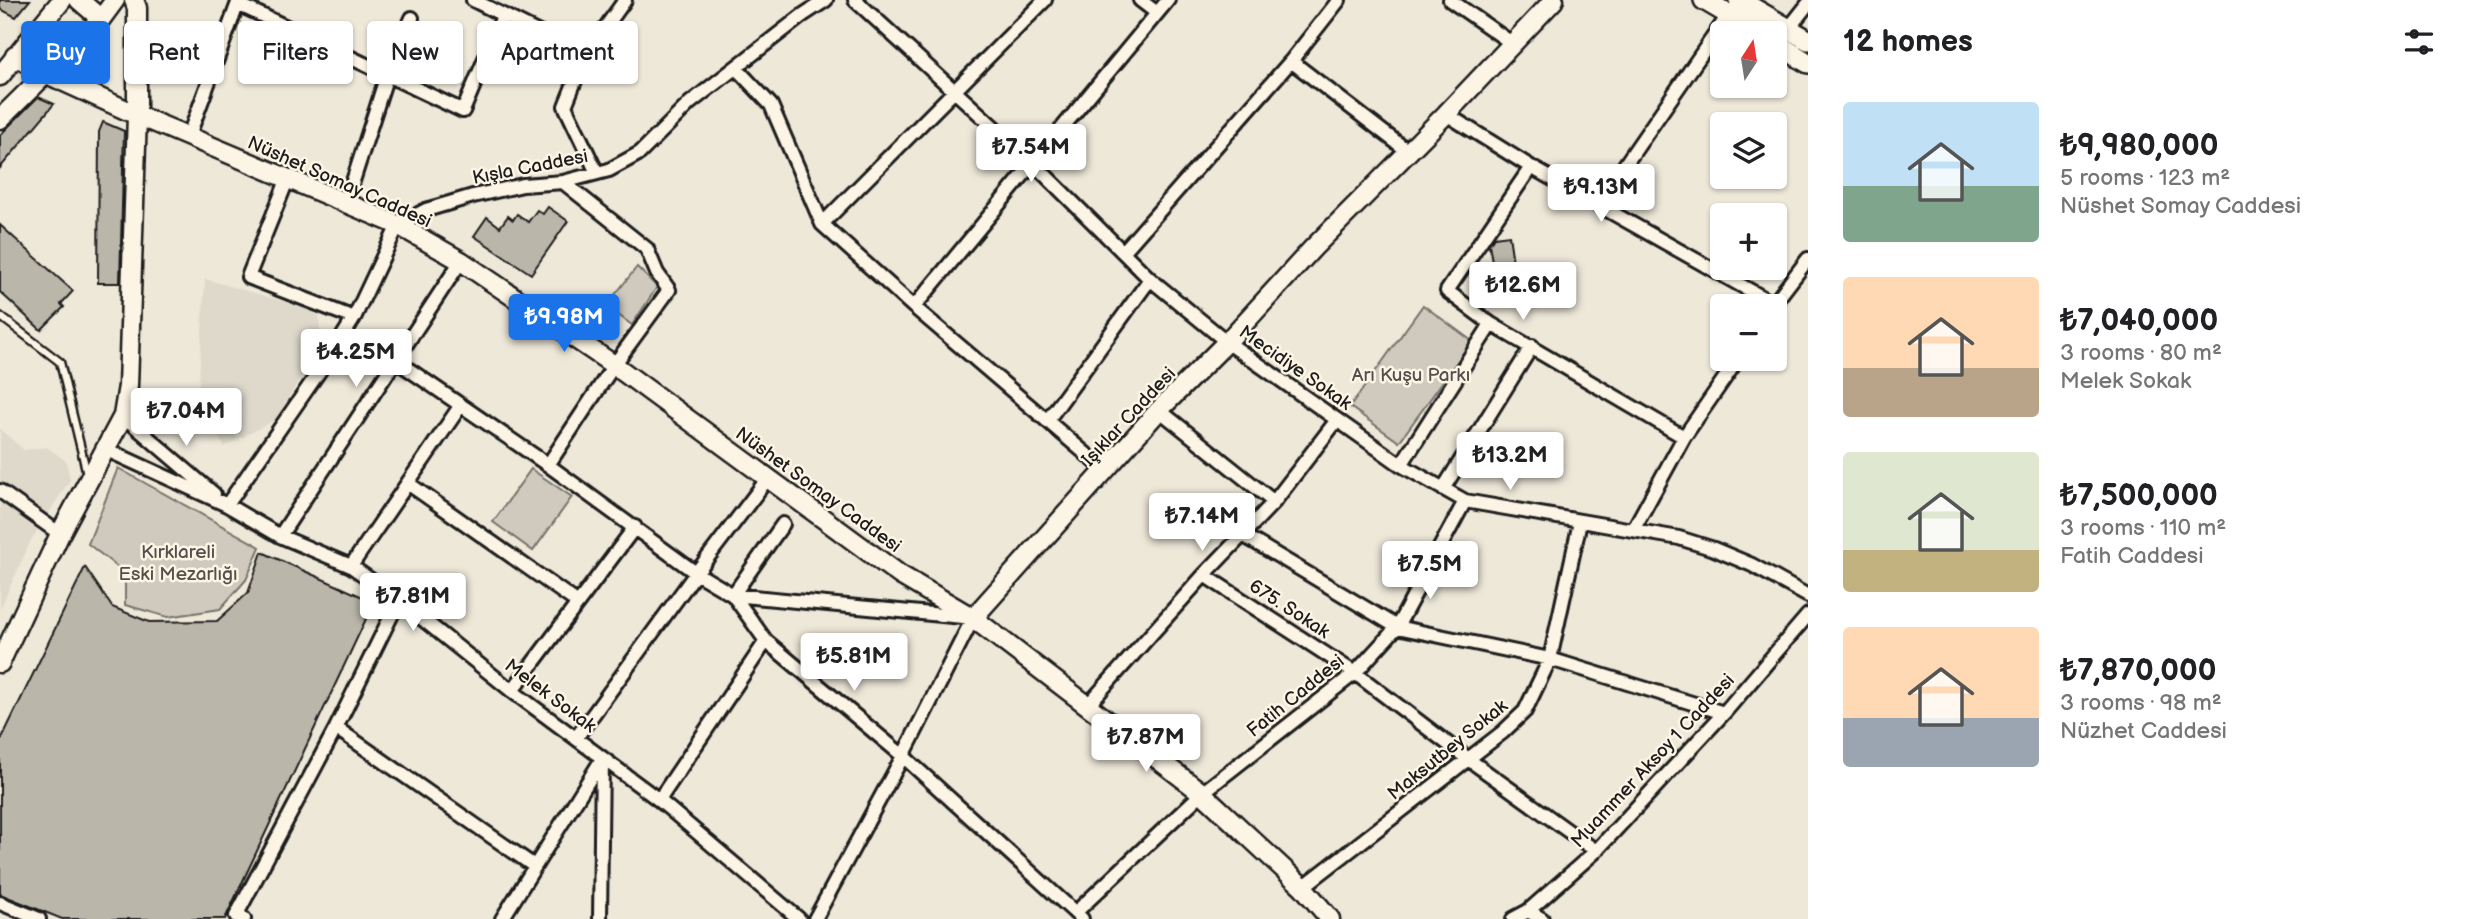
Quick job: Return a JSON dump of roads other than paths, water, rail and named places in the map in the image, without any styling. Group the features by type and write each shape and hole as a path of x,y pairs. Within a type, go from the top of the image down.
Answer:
{"main road":[{"path":"1704,0 1734,7 1789,28 1808,40"},
{"path":"1734,7 1748,21"},
{"path":"1787,50 1808,63"}],"street":[{"path":"0,76 62,0"},
{"path":"79,0 101,19 115,0"},
{"path":"1,659 60,534 122,416 128,387 137,115 137,8 134,0"},
{"path":"473,0 514,21"},
{"path":"610,21 625,0"},
{"name":"Kışla Caddesi","path":"398,225 426,210 473,196 523,185 563,182 609,170 640,153 690,103 826,0"},
{"name":"Mecidiye Sokak","path":"855,0 956,90 1150,279 1227,342 1401,465 1465,501 1679,538 1714,549 1752,565 1808,596"},
{"path":"822,224 1045,0"},
{"path":"1140,0 1157,13"},
{"path":"914,307 1168,0"},
{"path":"1123,252 1291,61 1339,0"},
{"path":"1450,0 1513,44"},
{"name":"Işıklar Caddesi","path":"814,919 973,618 1160,410 1553,0"},
{"path":"188,138 239,2 367,65"},
{"path":"1789,28 1808,4"},
{"path":"1598,204 1734,7"},
{"path":"406,84 463,111 503,16"},
{"name":"Nüshet Somay Caddesi","path":"15,56 21,59"},
{"path":"1291,61 1409,152"},
{"path":"736,68 771,105 822,224 1105,471"},
{"path":"0,120 37,84"},
{"name":"Nüshet Somay Caddesi","path":"69,84 188,138 398,225 461,261 614,365 900,575 973,618 1088,705 1202,793 1303,887 1330,919"},
{"path":"346,203 384,84"},
{"path":"574,84 565,106 597,173"},
{"path":"1446,114 1531,167 1754,294"},
{"path":"1531,167 1447,291 1491,324 1684,437"},
{"path":"288,178 248,276 354,318"},
{"path":"548,465 614,365 669,290 657,274 647,249 563,182"},
{"path":"227,505 354,318 398,225"},
{"path":"1781,294 1808,259"},
{"path":"280,536 461,261"},
{"path":"1047,421 1150,279"},
{"path":"1401,465 1491,324"},
{"path":"1443,489 1532,346"},
{"path":"395,360 548,465 696,573 733,595 765,641 903,755 1078,916"},
{"path":"1633,530 1684,437 1730,371"},
{"path":"351,566 461,405"},
{"path":"1160,410 1273,502"},
{"name":"Melek Sokak","path":"122,416 227,505"},
{"path":"1088,705 1273,502 1338,420"},
{"name":"Melek Sokak","path":"105,449 227,505 280,536 351,566 399,600 512,691 659,800 799,919"},
{"path":"576,738 768,478"},
{"path":"409,484 578,603"},
{"path":"0,491 60,534"},
{"name":"Fatih Caddesi","path":"1078,916 1202,793 1355,673 1397,627 1465,501"},
{"name":"Maksutbey Sokak","path":"1303,887 1468,760 1525,711 1550,660 1580,522"},
{"path":"733,595 783,524"},
{"path":"512,691 635,527"},
{"path":"1243,535 1397,627 1550,660 1724,713"},
{"name":"675. Sokak","path":"1204,575 1355,673 1468,760 1596,851"},
{"path":"733,595 973,618"},
{"path":"238,918 399,600"},
{"name":"Muammer Aksoy 1 Caddesi","path":"1513,919 1528,911 1596,851 1724,713 1808,615"},
{"path":"659,800 765,641"},
{"path":"336,728 534,866"},
{"path":"502,919 602,759"},
{"path":"600,919 602,759"},
{"path":"0,903 39,919"},
{"path":"1528,911 1542,919"}],"lane":[{"path":"0,316 60,362 89,481"}],"park label":[{"name":"Arı Kuşu Parkı","path":"1411,374"},
{"name":"Kırklareli Eski Mezarlığı","path":"178,562"}]}
